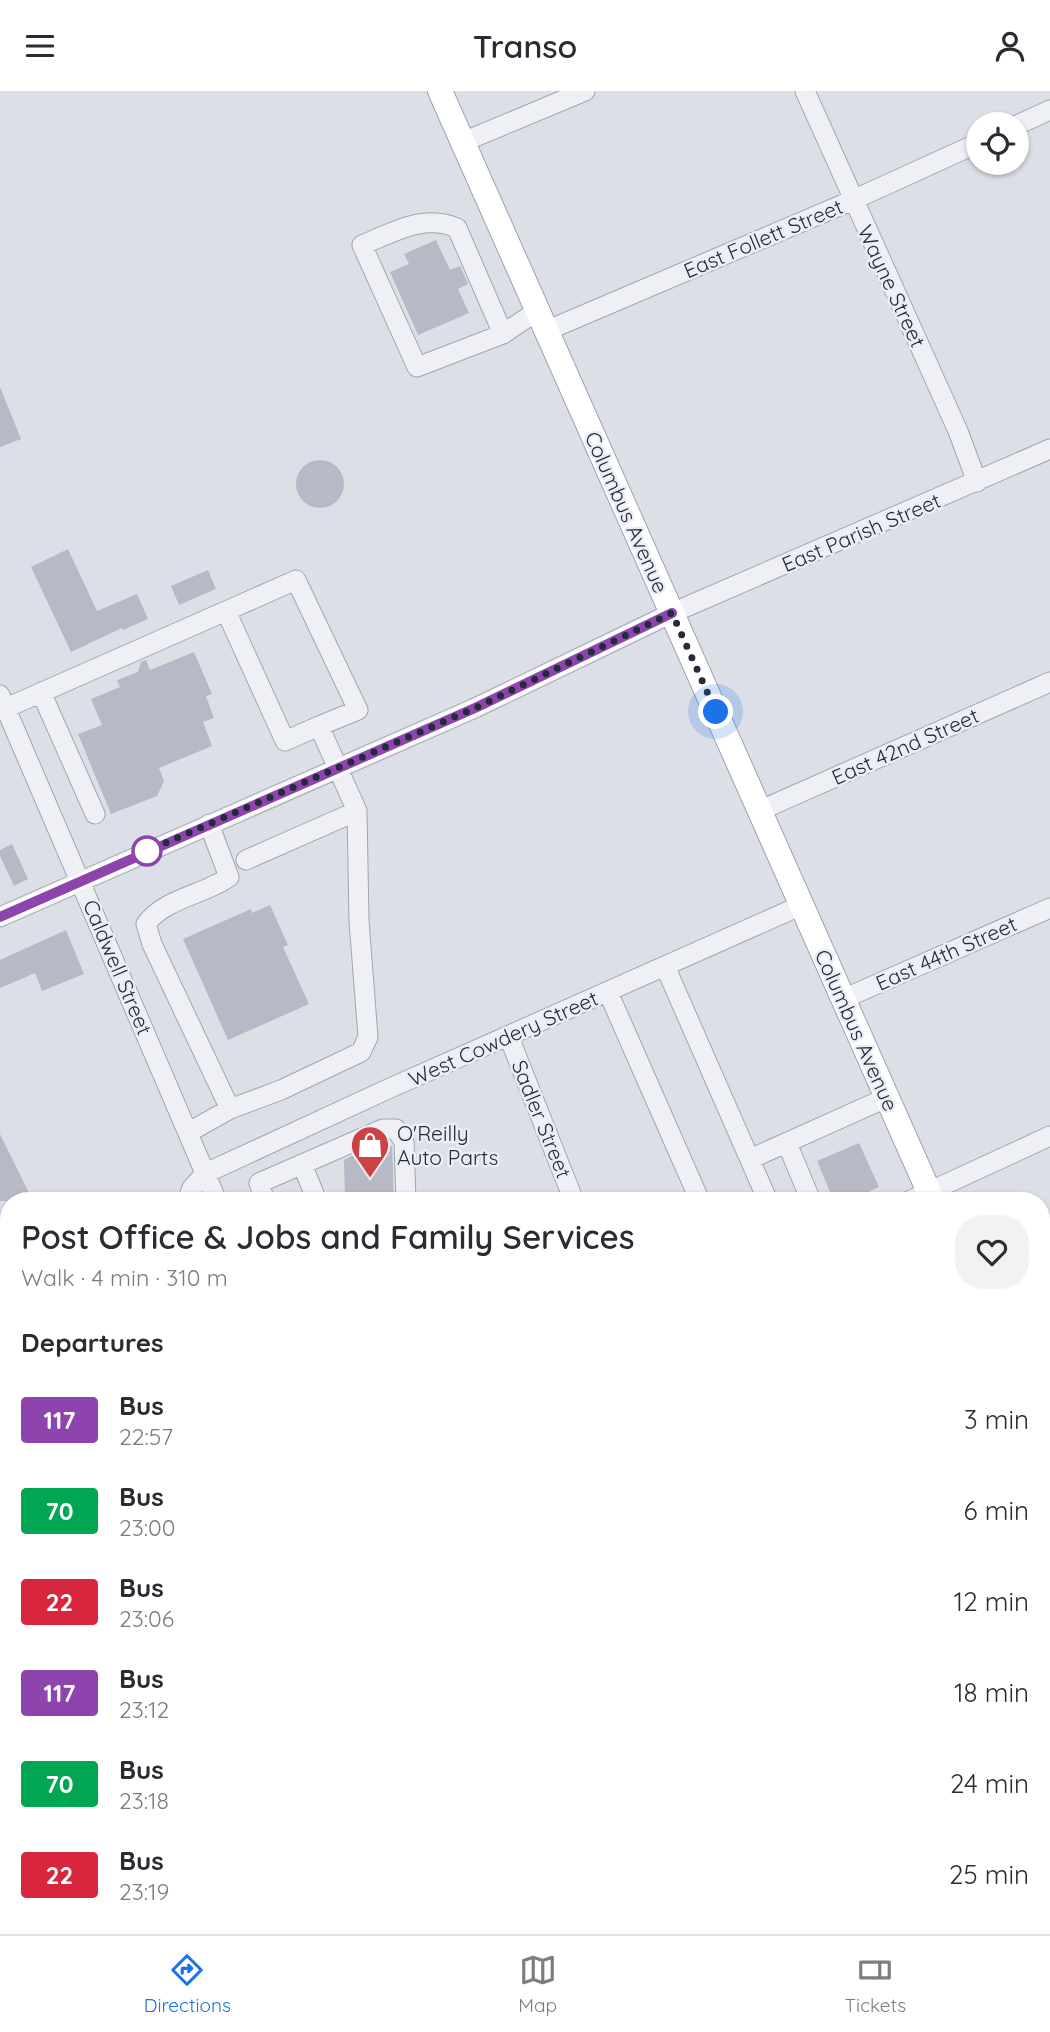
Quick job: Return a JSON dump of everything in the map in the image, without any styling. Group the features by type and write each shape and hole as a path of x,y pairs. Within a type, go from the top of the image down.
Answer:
{"main road":[{"name":"Columbus Avenue","path":"440,91 761,810 886,1098 922,1192"}],"street":[{"path":"463,142 585,91"},
{"name":"Wayne Street","path":"805,91 958,431 977,482"},
{"path":"1029,120 1050,110"},
{"name":"East Follett Street","path":"503,334 457,228 429,221 362,246 417,367 541,321 853,199 966,148"},
{"name":"East Parish Street","path":"0,917 475,708 672,613 1050,449"},
{"path":"3,702 40,692 296,580 358,710 285,741 226,611"},
{"name":"East 42nd Street","path":"761,810 1050,682"},
{"path":"40,692 95,814"},
{"name":"Caldwell Street","path":"3,702 214,1192"},
{"path":"189,1132 230,1109 281,1090 361,1052 368,1037 359,921 357,811 319,726"},
{"path":"246,860 357,811"},
{"path":"209,824 229,877 219,885 186,897 152,915 146,924 152,944 230,1109"},
{"name":"West Cowdery Street","path":"206,1173 802,905"},
{"name":"East 44th Street","path":"843,999 1050,908"},
{"path":"665,966 764,1192"},
{"path":"608,992 696,1192"},
{"name":"Sadler Street","path":"509,1037 571,1192"},
{"path":"750,1159 886,1098"},
{"path":"262,1192 258,1183 383,1129 396,1129 404,1142 406,1192"},
{"path":"934,1192 1050,1136"},
{"path":"787,1143 807,1192"},
{"path":"302,1164 313,1192"},
{"path":"190,1192 206,1173"}],"building":[{"path":"436,240 450,270 460,266 468,284 458,289 469,313 418,335 390,272 409,264 404,254"},
{"path":"0,387 21,439 0,447"},
{"path":"320,460 337,467 344,484 337,501 320,508 303,501 296,484 303,467"},
{"path":"68,549 97,611 137,594 148,619 71,652 31,567"},
{"path":"208,570 216,589 179,605 171,586"},
{"path":"194,652 212,694 206,696 214,718 203,722 212,746 159,768 164,781 157,796 111,814 78,734 102,725 91,699 120,687 117,680 138,672 141,662 146,660 150,670"},
{"path":"12,844 28,879 14,886 0,856 0,850"},
{"path":"270,905 288,945 283,947 309,1004 228,1040 183,939 251,909 252,913"},
{"path":"66,930 84,974 42,991 35,973 0,988 0,960"},
{"path":"0,1134 29,1192 0,1192"},
{"path":"859,1143 879,1187 868,1192 830,1192 817,1161"},
{"name":"O'Reilly Auto Parts","path":"384,1146 392,1146 394,1192 345,1192 344,1160 351,1156 384,1156"}],"bus line":[{"name":"117","path":"0,917 475,708 672,613"}],"place":[{"name":"O'Reilly Auto Parts","path":"370,1179"}],"route":[{"path":"147,851 145,852 475,708 672,613 716,712"}]}
